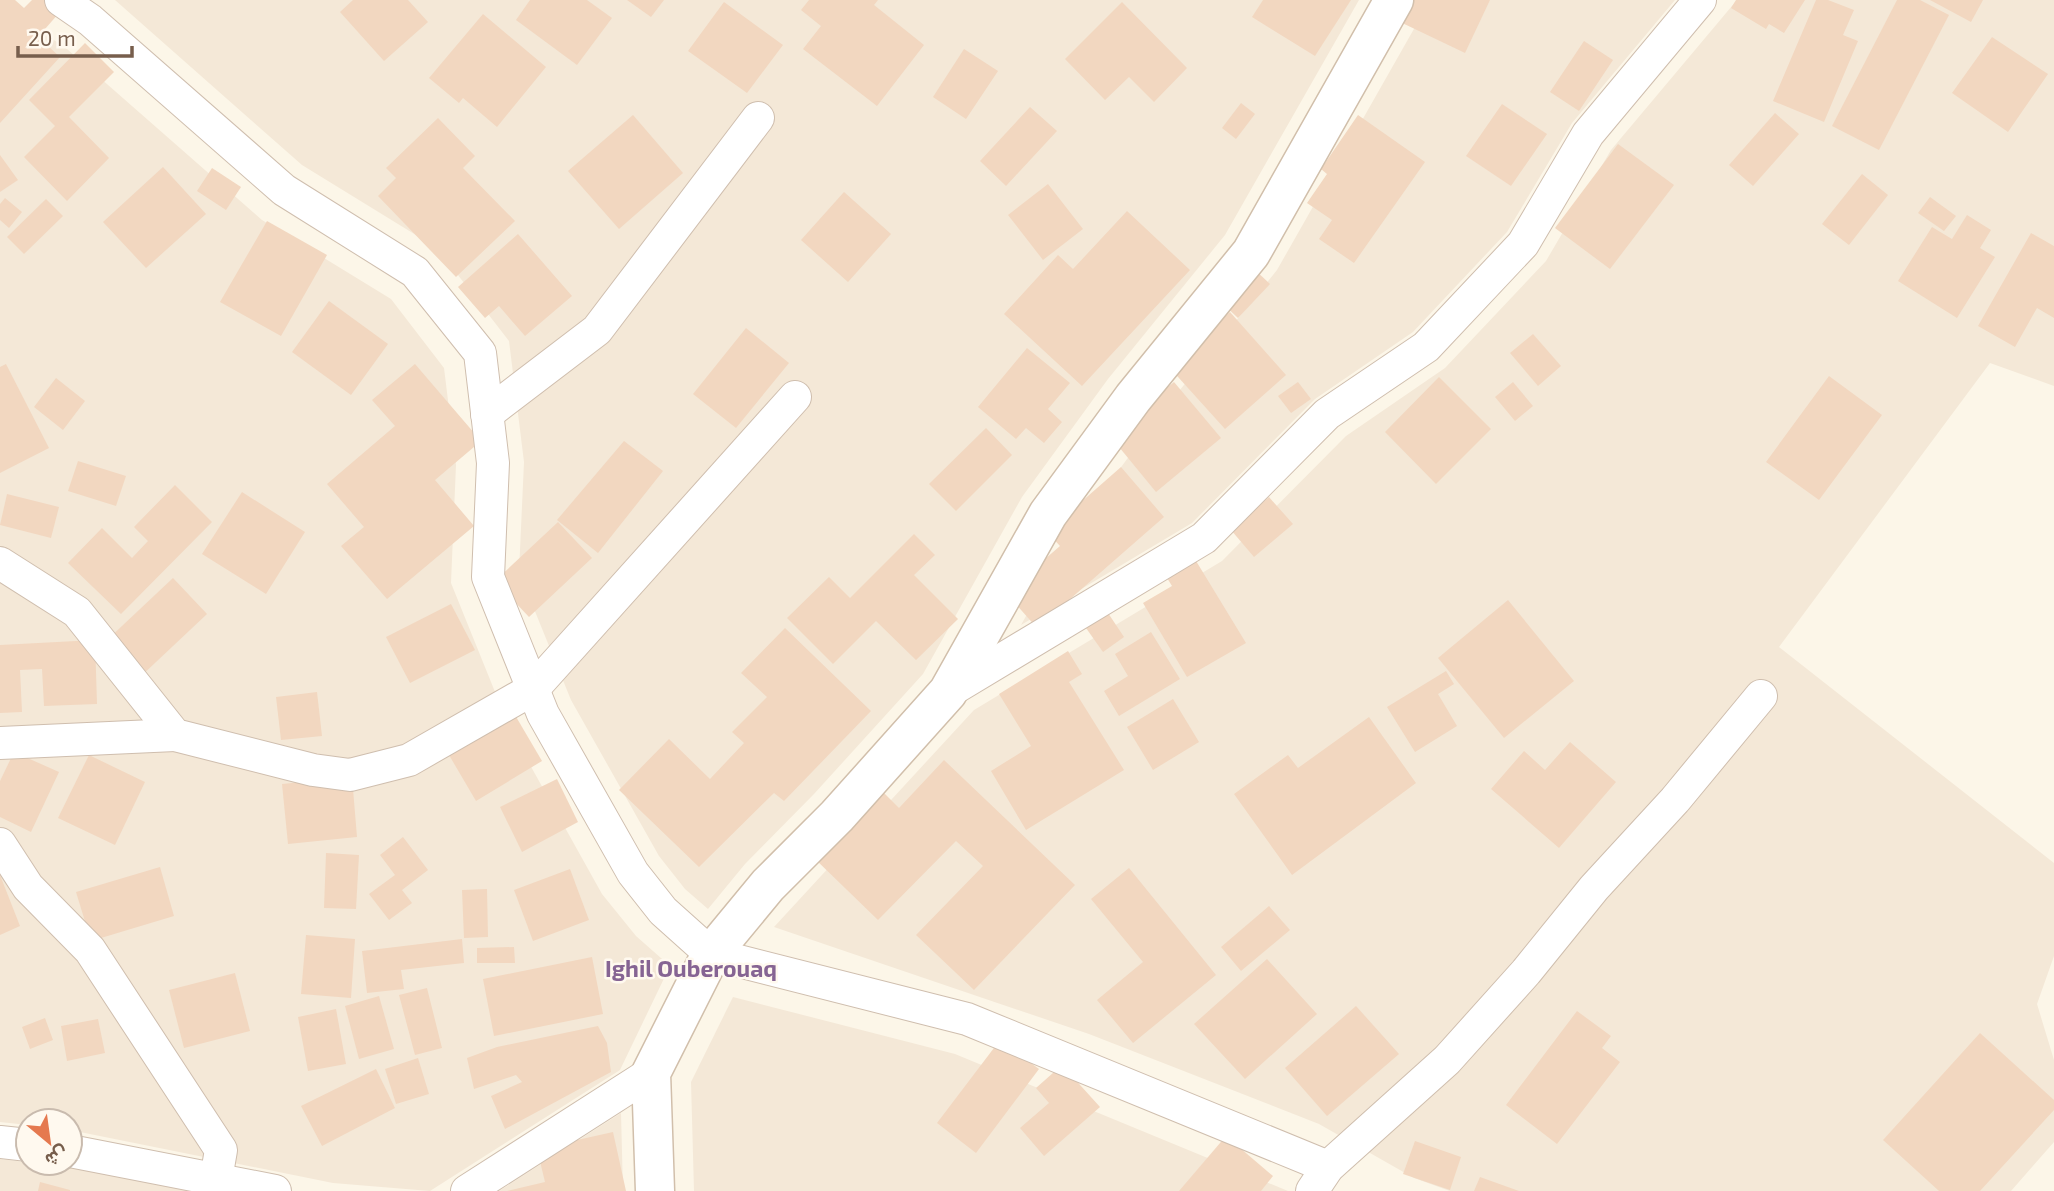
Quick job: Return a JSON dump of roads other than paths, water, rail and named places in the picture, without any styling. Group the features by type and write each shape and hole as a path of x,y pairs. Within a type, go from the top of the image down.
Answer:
{"street":[{"path":"61,0 90,20 284,190 415,272 480,353 493,463 488,577 543,714 633,873 663,911 711,954 967,1019 1320,1179 1447,1060 1526,972 1594,888 1675,800 1761,696"},
{"path":"655,1191 651,1073 711,954 768,885 837,816 948,692 1048,513 1132,398 1251,253 1394,0"},
{"path":"948,692 1204,538 1327,414 1426,347 1523,244 1588,134 1700,0"},
{"path":"487,414 597,330 758,118"},
{"path":"0,743 175,735 313,770 350,775 409,760 533,689 795,397"},
{"path":"0,563 77,612 175,735"},
{"path":"0,844 28,887 90,950 221,1150 216,1179"},
{"path":"467,1191 651,1073"},
{"path":"84,1155 165,1180 216,1179 275,1191"}],"district":[{"name":"Ighil Ouberouaq","path":"691,968"}]}
